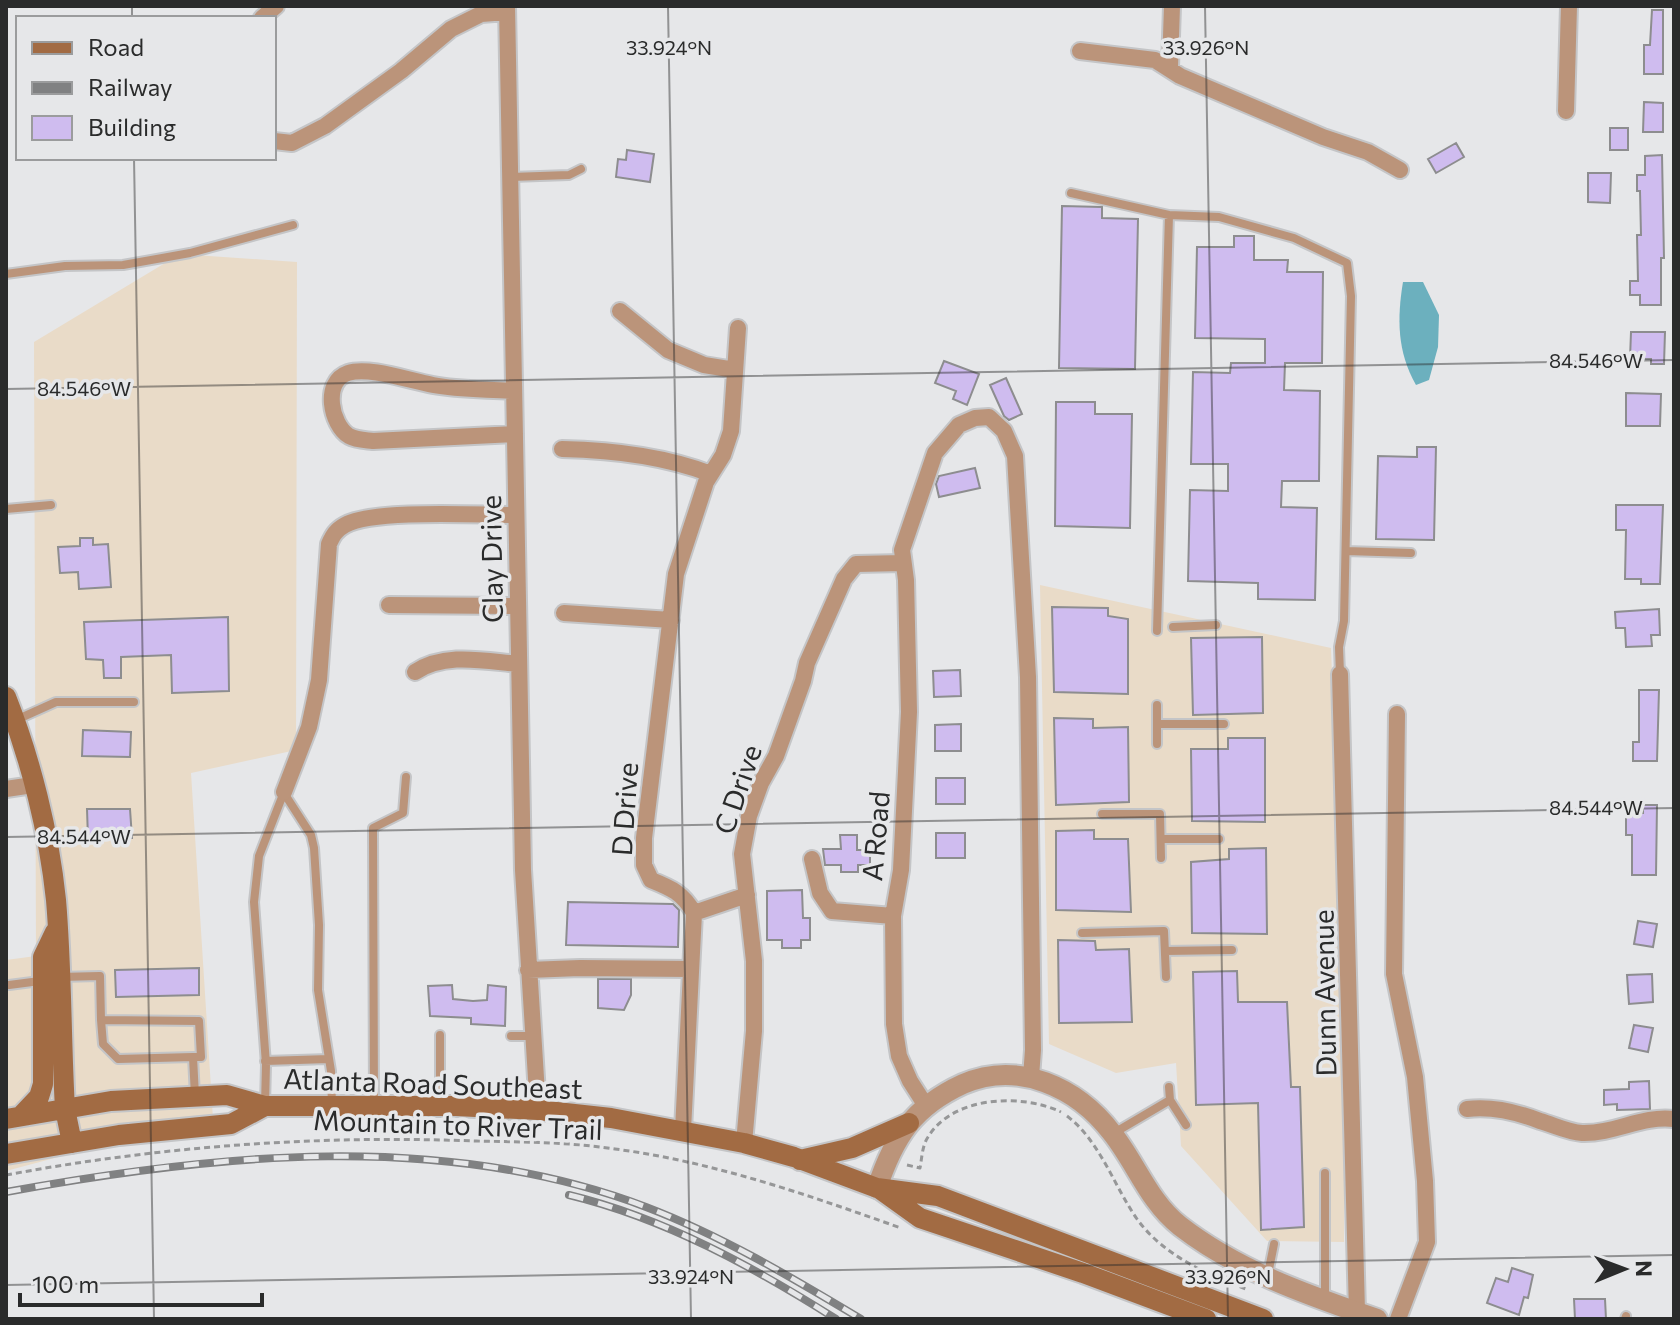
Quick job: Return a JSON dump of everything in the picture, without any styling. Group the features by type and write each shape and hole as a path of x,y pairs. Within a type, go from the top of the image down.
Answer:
{"main road":[{"path":"6,697 48,844 57,928 43,957 50,979 65,1109 72,1143"},
{"path":"14,1118 39,1097 43,1084 50,979"},
{"name":"Atlanta Road Southeast","path":"14,1118 111,1101 227,1095 265,1106 440,1106 538,1110 611,1118 744,1143 877,1188 938,1196 1263,1319"},
{"name":"Atlanta Road Southeast","path":"6,1154 119,1135 231,1124 265,1106"},
{"path":"800,1160 852,1148 909,1123"},
{"name":"Atlanta Road Southeast","path":"877,1188 920,1218 1083,1273 1206,1319"}],"street":[{"path":"1170,67 1172,6"},
{"path":"1566,111 1569,6"},
{"path":"276,141 292,143 325,126 401,71 451,29 481,14 507,9"},
{"name":"Clay Drive","path":"507,9 519,664 528,970 538,1110"},
{"path":"1080,51 1155,60 1180,76 1323,137 1368,152 1400,170"},
{"path":"620,311 668,350 704,365 735,370"},
{"name":"D Drive","path":"694,913 686,897 651,880 644,865 644,838 676,574 706,482 723,455 731,431 738,328"},
{"path":"514,391 436,386 379,374 349,373 339,379 331,401 336,422 348,435 358,439 373,441 515,434"},
{"name":"A Road","path":"926,1106 899,1056 894,1024 893,916 901,870 909,712 902,550 935,453 959,425 975,418 989,417 1004,431 1015,456 1028,677 1031,1077"},
{"path":"562,449 654,457 711,474"},
{"path":"284,792 309,727 317,692 329,544 335,533 347,524 366,519 417,515 515,515"},
{"name":"C Drive","path":"744,1143 754,1017 754,961 742,854 749,816 761,783 776,756 807,663 844,579 856,564 903,563"},
{"path":"389,605 518,606"},
{"path":"564,613 671,620"},
{"path":"415,672 430,662 460,659 519,664"},
{"name":"Dunn Avenue","path":"1340,674 1357,1312"},
{"path":"1397,714 1394,974 1415,1077 1425,1181 1427,1242 1398,1319"},
{"path":"6,789 33,785"},
{"path":"812,859 820,893 832,911 893,916"},
{"path":"683,1130 694,913 747,895"},
{"path":"528,970 690,969"},
{"path":"877,1188 890,1151 909,1123 926,1106 946,1092 975,1079 1001,1075 1031,1077 1053,1083 1096,1114 1113,1134 1145,1185 1176,1223 1216,1252 1267,1277 1377,1319"},
{"path":"1467,1109 1487,1107 1579,1133 1607,1132 1650,1119 1674,1119"}],"lane":[{"path":"511,177 569,175 581,169"},
{"path":"1071,193 1169,215 1219,217 1294,238 1347,263 1351,296 1344,621 1339,647 1340,674"},
{"path":"1157,631 1169,215"},
{"path":"6,274 65,266 123,265 190,253 293,225"},
{"path":"6,509 51,505"},
{"path":"1346,551 1411,553"},
{"path":"1173,627 1216,625"},
{"path":"15,720 56,702 134,702"},
{"path":"1157,705 1157,744"},
{"path":"1157,724 1224,724"},
{"path":"374,1106 373,828 403,813 406,777"},
{"path":"284,792 311,835 314,848 319,925 318,990 329,1059 332,1106"},
{"path":"265,1106 265,1061 254,902 259,856 284,792"},
{"path":"1102,814 1160,814 1161,858"},
{"path":"1161,839 1219,839"},
{"path":"1082,933 1164,931 1166,977"},
{"path":"1165,951 1232,950"},
{"path":"9,985 100,976 101,1020 103,1044 118,1059 201,1057 199,1021 101,1020"},
{"path":"440,1035 440,1106"},
{"path":"511,1036 533,1036"},
{"path":"193,1057 195,1096"},
{"path":"265,1061 329,1059"},
{"path":"1169,1087 1170,1100 1186,1125"},
{"path":"1113,1134 1170,1100"},
{"path":"1325,1173 1325,1300"},
{"path":"1267,1277 1274,1244"}],"path":[{"path":"920,1168 929,1136 957,1112 1009,1100 1030,1101 1050,1107 1071,1119 1086,1135 1134,1214 1155,1239 1198,1267 1250,1290"},
{"name":"Mountain to River Trail","path":"6,1175 101,1159 239,1143 382,1139 559,1143 617,1149 744,1175 901,1228"}],"shaded area":[{"path":"180,254 297,262 296,750 191,773 214,1135 77,1152 6,1171 6,960 36,956 34,342"},
{"path":"1040,585 1331,648 1344,996 1344,1242 1267,1241 1181,1146 1176,1063 1116,1073 1049,1044"}],"water":[{"path":"1403,282 1423,282 1439,315 1438,347 1429,380 1416,385 1405,360 1400,335"}],"building":[{"path":"1652,10 1663,10 1663,74 1644,74 1644,45 1650,45"},
{"path":"1644,102 1663,103 1663,132 1643,132"},
{"path":"1610,128 1628,128 1628,150 1610,150"},
{"path":"1456,143 1464,157 1436,173 1428,159"},
{"path":"627,150 654,154 650,182 616,177 618,159 626,160"},
{"path":"1662,155 1664,258 1661,258 1661,305 1640,305 1640,295 1630,295 1630,281 1638,281 1637,235 1641,235 1637,175 1645,175 1645,156"},
{"path":"1588,173 1611,173 1610,203 1588,202"},
{"path":"1062,206 1102,207 1102,218 1138,219 1135,369 1059,368"},
{"path":"1234,236 1254,236 1254,260 1288,260 1287,272 1323,272 1322,363 1285,363 1284,390 1320,391 1319,481 1282,481 1281,507 1317,508 1315,600 1258,599 1258,583 1188,581 1190,490 1228,491 1228,464 1191,464 1193,372 1230,373 1231,363 1265,363 1265,339 1195,338 1197,247 1234,247"},
{"path":"1631,332 1665,332 1664,364 1651,364 1651,359 1630,359"},
{"path":"944,361 979,374 967,405 953,399 956,391 935,383"},
{"path":"1006,378 1022,414 1009,420 1004,416 990,385"},
{"path":"1626,393 1661,394 1660,426 1626,426"},
{"path":"1056,402 1095,402 1095,414 1132,414 1130,528 1055,526"},
{"path":"1417,447 1436,447 1434,540 1376,539 1378,456 1417,457"},
{"path":"975,468 980,488 939,497 936,484 939,476"},
{"path":"1616,505 1663,505 1660,584 1641,584 1641,579 1625,579 1626,530 1616,530"},
{"path":"80,538 93,538 93,545 108,544 111,587 79,589 78,572 60,573 58,547 80,546"},
{"path":"1052,607 1108,608 1108,616 1128,619 1128,694 1054,692"},
{"path":"1659,609 1660,635 1651,635 1652,646 1626,647 1625,628 1616,628 1615,612"},
{"path":"228,617 229,691 172,693 171,655 121,657 121,678 104,678 103,660 86,659 84,622"},
{"path":"1262,637 1263,713 1193,715 1191,638"},
{"path":"960,670 961,696 934,697 933,671"},
{"path":"1639,690 1659,690 1657,761 1633,761 1633,742 1639,742"},
{"path":"1054,718 1093,719 1093,728 1128,727 1129,802 1056,805"},
{"path":"961,724 961,751 935,751 935,725"},
{"path":"83,730 131,732 130,757 82,756"},
{"path":"1228,738 1265,738 1265,822 1192,821 1191,749 1228,749"},
{"path":"936,778 965,778 965,804 936,804"},
{"path":"1643,805 1657,805 1656,875 1632,875 1632,835 1626,835 1626,813 1643,813"},
{"path":"87,809 130,809 132,838 88,839"},
{"path":"1094,830 1094,839 1128,839 1131,912 1056,910 1056,831"},
{"path":"936,833 965,833 965,858 936,858"},
{"path":"840,835 857,835 857,850 870,850 870,865 858,865 858,872 841,872 841,865 825,865 823,849 841,849"},
{"path":"1266,848 1267,934 1192,933 1191,862 1229,859 1229,849"},
{"path":"802,890 803,918 810,918 810,940 801,940 801,948 782,948 782,940 767,940 767,891"},
{"path":"568,902 673,904 679,910 678,947 566,945"},
{"path":"1638,921 1657,924 1653,947 1634,944"},
{"path":"1058,940 1095,941 1096,950 1129,949 1132,1022 1059,1023"},
{"path":"199,968 199,995 116,997 115,970"},
{"path":"1237,971 1238,1002 1287,1002 1291,1087 1300,1087 1304,1227 1261,1230 1258,1103 1196,1105 1193,972"},
{"path":"1652,974 1653,1002 1629,1004 1627,975"},
{"path":"598,979 631,979 631,995 624,1010 598,1008"},
{"path":"452,985 453,999 473,1001 487,1000 488,985 506,987 505,1026 471,1024 471,1018 430,1016 428,986"},
{"path":"1634,1025 1653,1028 1648,1052 1629,1048"},
{"path":"1649,1081 1650,1109 1617,1110 1617,1104 1604,1105 1604,1090 1629,1089 1629,1082"},
{"path":"1512,1268 1533,1275 1528,1298 1524,1297 1519,1315 1487,1303 1496,1278 1508,1282"},
{"path":"1574,1299 1605,1299 1606,1319 1575,1319"}],"railway":[{"path":"6,1192 165,1167 247,1160 328,1156 410,1158 490,1167 569,1183 674,1218 756,1258 861,1319"},
{"path":"569,1195 639,1217 707,1246 836,1319"}]}
